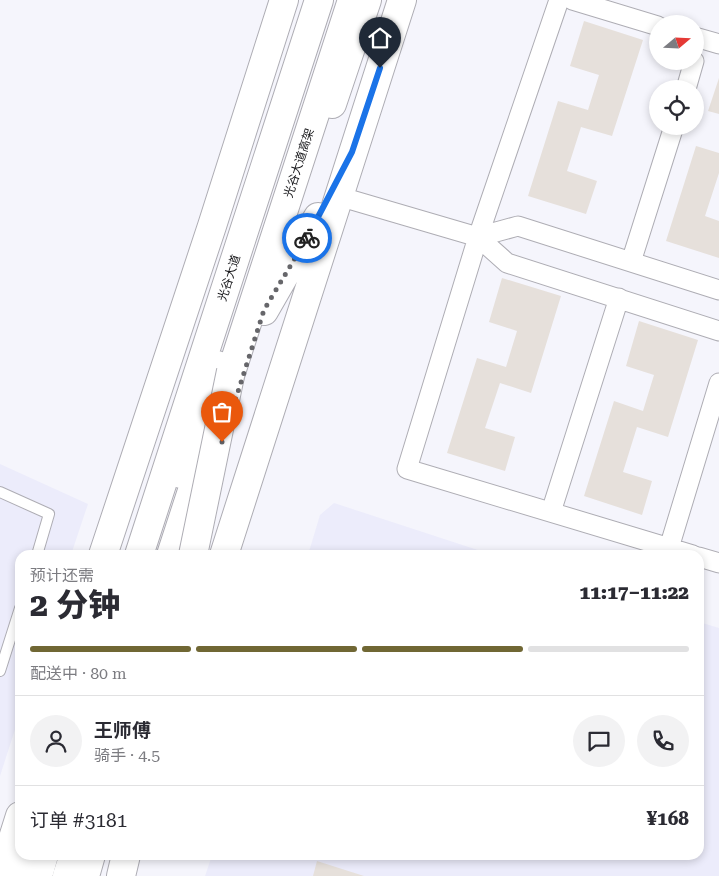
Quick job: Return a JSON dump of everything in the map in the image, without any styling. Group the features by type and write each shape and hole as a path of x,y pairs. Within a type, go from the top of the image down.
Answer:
{"main road":[{"path":"105,550 284,0"},
{"name":"光谷大道","path":"140,550 319,0"},
{"name":"光谷大道高架","path":"157,550 335,0"},
{"name":"光谷大道高架","path":"173,550 352,0"},
{"path":"189,550 264,310 367,0"},
{"path":"226,550 402,0"},
{"path":"264,310 303,245 352,152"},
{"path":"200,366 216,253 220,201"},
{"path":"194,550 231,371"},
{"path":"1,876 15,832"},
{"path":"17,876 25,860"},
{"path":"38,876 43,860"},
{"path":"51,876 56,860"},
{"path":"67,876 72,860"},
{"path":"85,876 90,860"},
{"path":"121,876 125,860"}],"street":[{"path":"559,0 478,237 407,469 676,550"},
{"path":"572,0 649,23"},
{"path":"631,262 671,135"},
{"path":"338,196 478,237 507,263 719,331"},
{"path":"478,237 518,226 719,290"},
{"path":"551,512 619,298"},
{"path":"669,548 719,386"},
{"path":"704,558 719,563"}],"lane":[{"path":"0,492 50,514 39,550"},
{"path":"0,671 15,624"}],"shaded area":[{"path":"0,464 88,504 73,550 15,550 15,730 0,776"},
{"path":"334,503 478,550 310,550 320,515"},
{"path":"704,624 719,628 719,876 205,876 210,860 704,860"}],"building":[{"path":"584,21 643,40 612,136 581,127 567,171 597,181 586,214 528,196 558,101 588,110 599,75 570,66"},
{"path":"719,78 719,114 708,111"},
{"path":"696,146 719,153 719,173 705,216 719,221 719,258 666,241"},
{"path":"502,278 561,296 531,393 500,383 485,428 515,437 505,471 447,453 477,358 506,367 517,331 489,322"},
{"path":"639,321 698,340 668,437 637,427 623,472 652,481 642,515 584,496 614,401 643,411 654,375 626,366"},
{"path":"317,861 364,876 313,876"}],"way so far":[{"path":"222,442 264,310 307,238"}],"route":[{"path":"307,238 352,152 380,68"}]}
